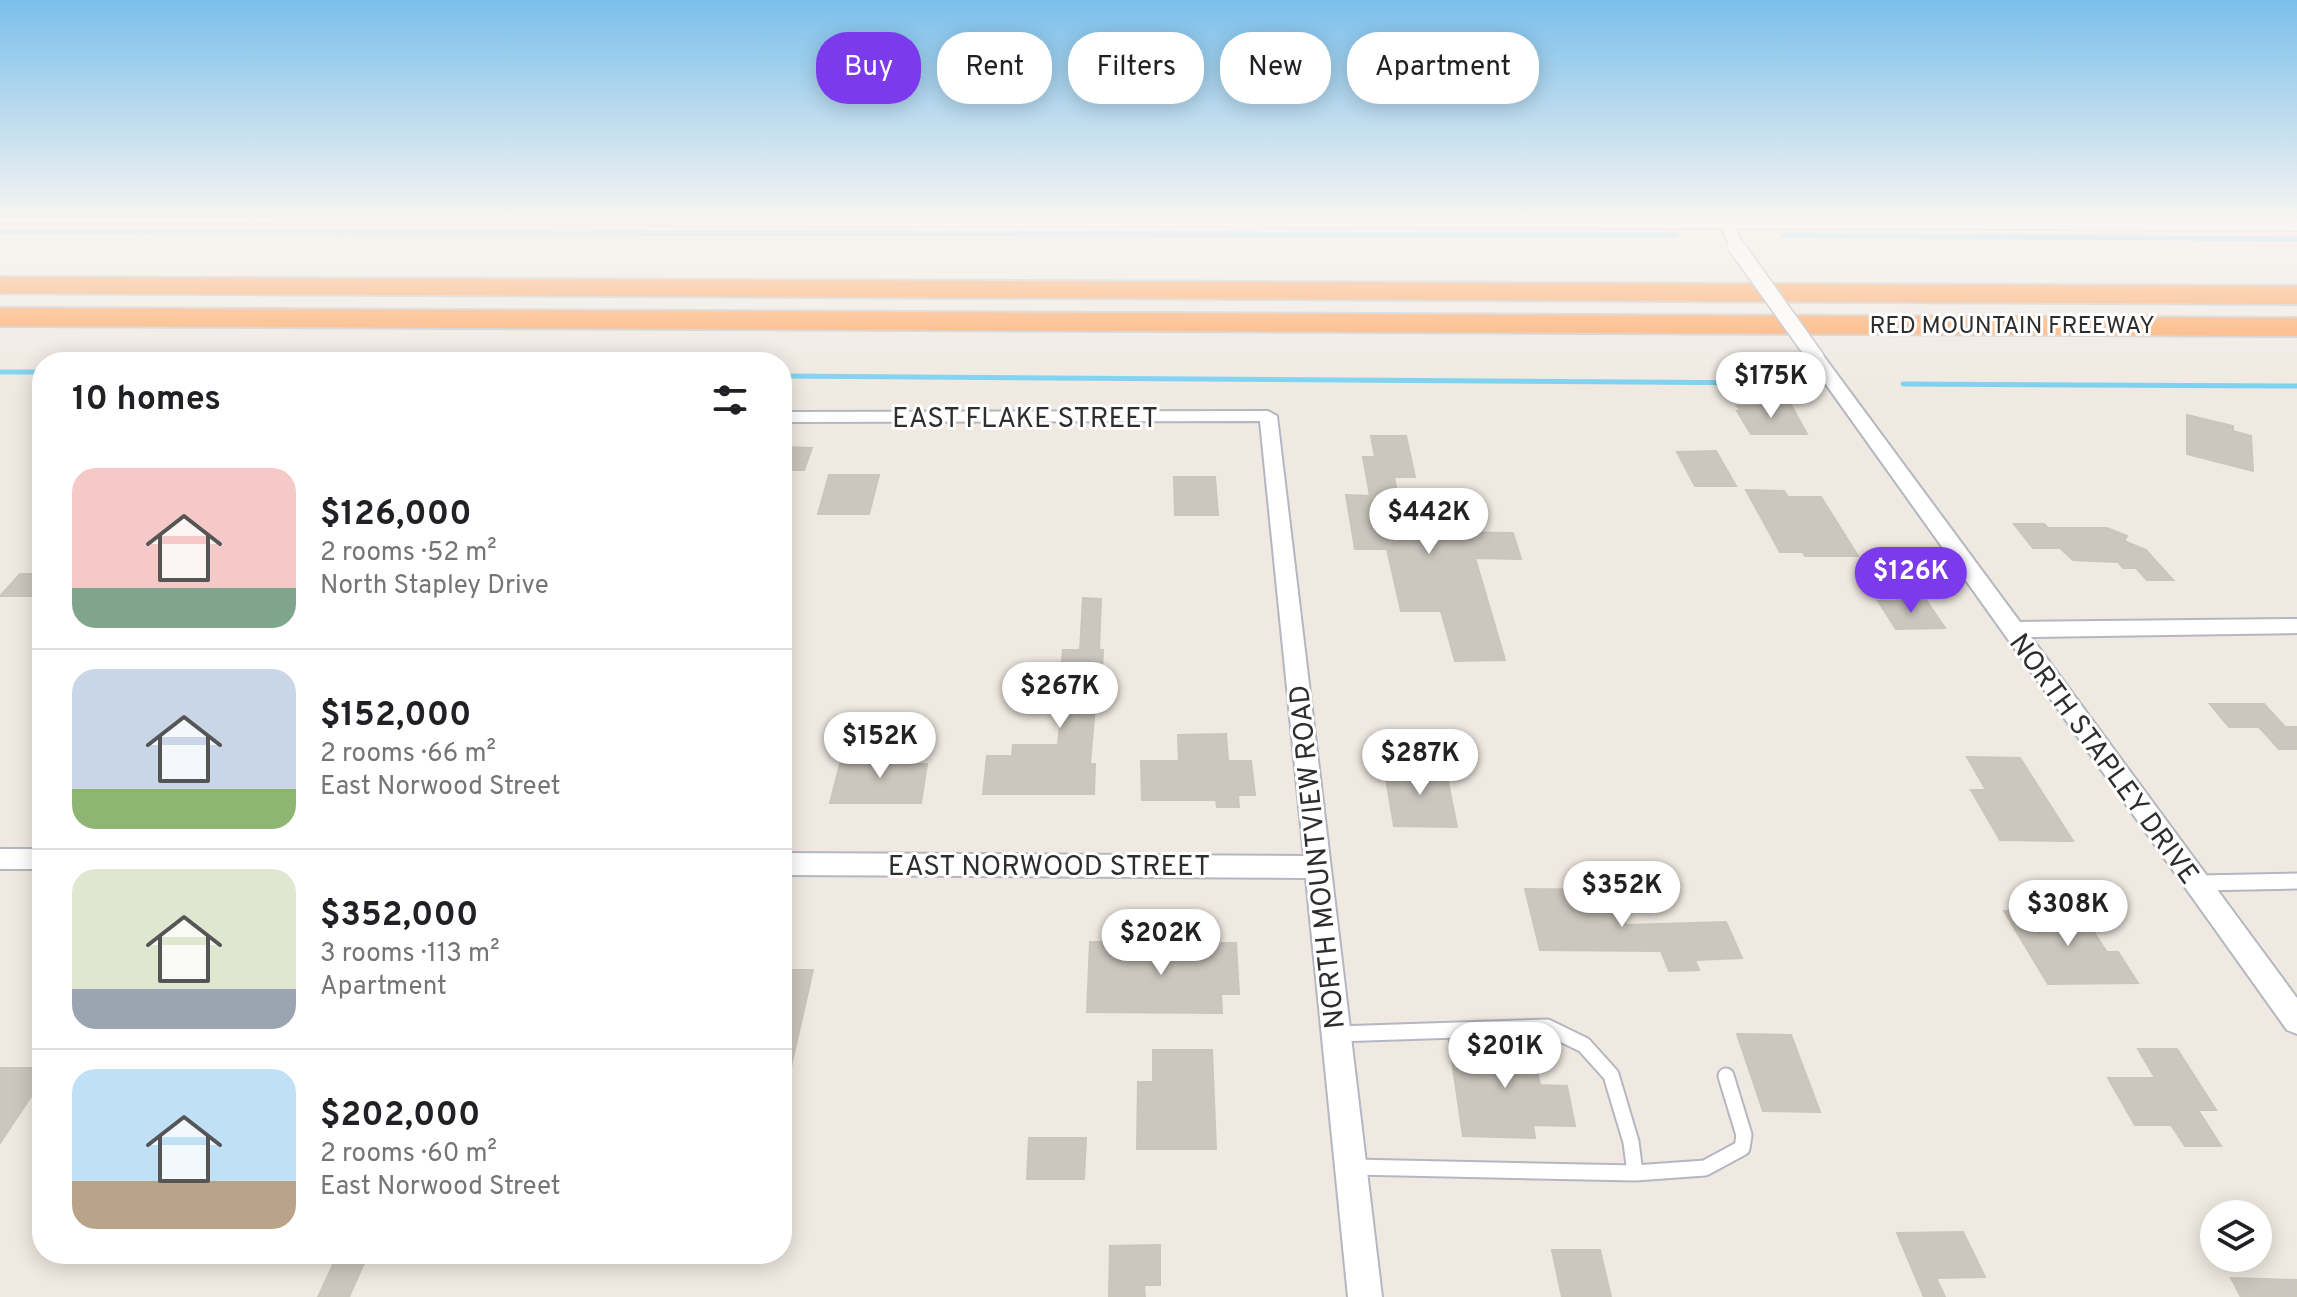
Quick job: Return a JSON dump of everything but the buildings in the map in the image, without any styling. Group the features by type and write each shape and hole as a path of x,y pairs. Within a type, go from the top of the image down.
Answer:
{"highway":[{"name":"RED MOUNTAIN FREEWAY","path":"0,285 2297,295"},
{"name":"RED MOUNTAIN FREEWAY","path":"0,317 2297,327"}],"street":[{"name":"NORTH STAPLEY DRIVE","path":"1759,278 2297,1021"},
{"name":"EAST FLAKE STREET","path":"792,417 1268,416"},
{"name":"NORTH MOUNTVIEW ROAD","path":"1268,416 1365,1297"},
{"path":"2012,630 2297,626"},
{"path":"0,859 32,859"},
{"name":"EAST NORWOOD STREET","path":"792,864 1316,867"}],"lane":[{"path":"2195,883 2297,881"},
{"path":"1335,1034 1547,1027 1584,1045 1611,1075 1631,1142 1635,1173"},
{"path":"1350,1166 1635,1173 1705,1168 1742,1148 1744,1135 1726,1076"}],"waterway":[{"path":"0,372 32,372"},
{"path":"792,376 1775,383"},
{"path":"1903,384 2297,386"}]}
